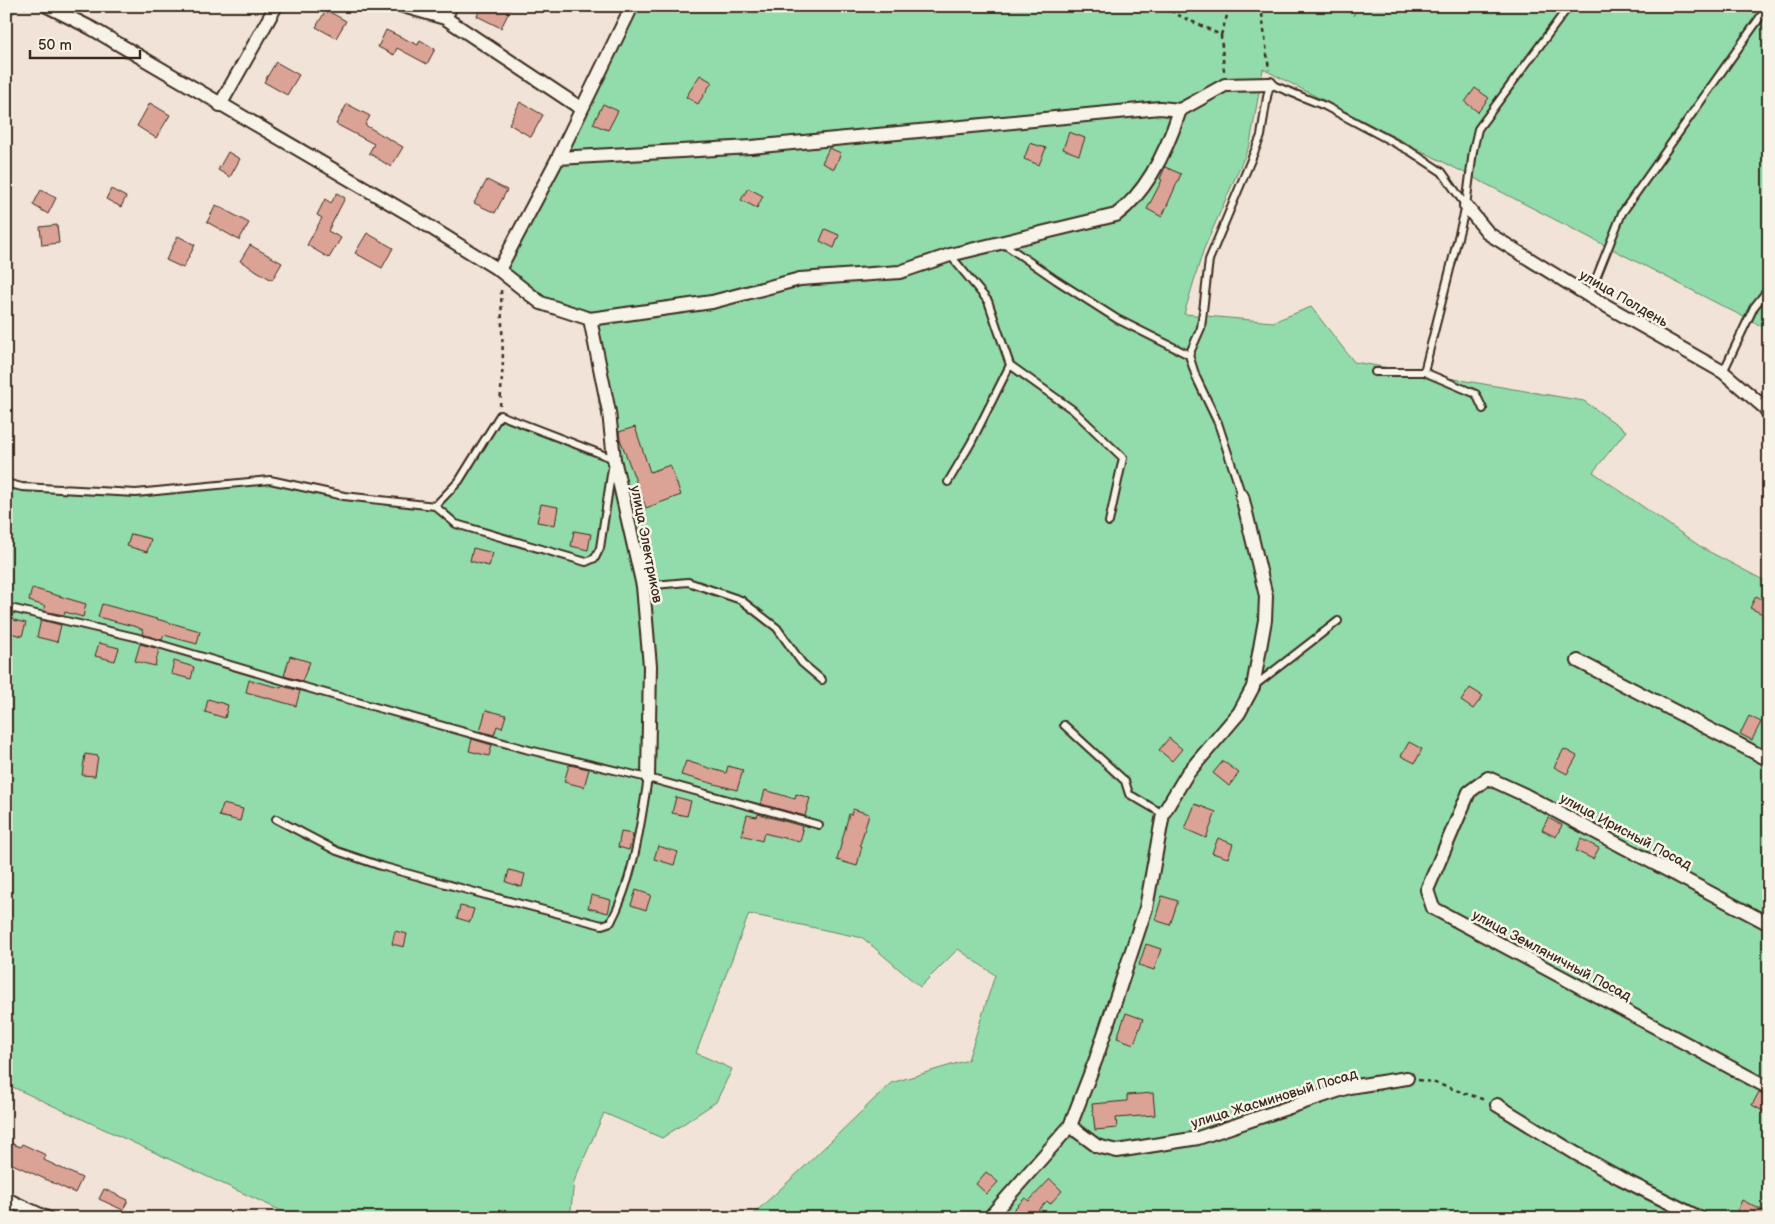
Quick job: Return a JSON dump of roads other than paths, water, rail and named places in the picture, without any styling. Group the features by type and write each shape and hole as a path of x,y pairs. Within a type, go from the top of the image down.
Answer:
{"street":[{"path":"47,6 91,28 409,214 499,270 541,303 590,319 712,302 800,279 900,272 950,256 1116,215 1128,206 1140,192 1171,137 1180,110"},
{"path":"220,105 276,6"},
{"path":"403,6 445,18 582,109"},
{"path":"445,18 451,6"},
{"path":"499,270 558,158 632,6"},
{"path":"558,158 751,147 1160,108 1180,110 1225,85 1270,84"},
{"name":"улица Полдень","path":"1466,206 1489,234 1589,296 1723,372 1768,408"},
{"name":"улица Электриков","path":"590,319 609,412 614,459 642,586 650,666 648,778"},
{"path":"989,1218 1070,1126 1099,1050 1146,908 1163,814 1187,774 1239,713 1252,687 1265,620 1266,596 1242,496"},
{"path":"1578,661 1769,760"},
{"name":"улица Ирисный Посад","path":"1470,792 1488,778 1525,795 1769,924"},
{"name":"улица Земляничный Посад","path":"1470,792 1427,890 1433,908 1769,1088"},
{"name":"улица Жасминовый Посад","path":"1070,1126 1097,1146 1117,1152 1198,1138 1349,1087 1407,1078"},
{"path":"1497,1105 1575,1153 1700,1218"},
{"path":"6,1199 48,1218"}],"lane":[{"path":"1424,372 1466,206 1472,151 1478,130 1569,6"},
{"path":"1589,296 1622,213 1768,6"},
{"path":"1242,496 1218,423 1196,377 1189,355 1201,328 1209,260 1261,136 1270,84 1326,106 1410,150 1442,172 1466,206"},
{"path":"1003,243 1056,280 1117,318 1189,355"},
{"path":"950,256 988,301 1010,365 1073,410 1123,458 1109,522"},
{"path":"1723,372 1754,307 1769,288"},
{"path":"948,482 971,443 1010,365"},
{"path":"1375,372 1424,372 1476,394 1483,409"},
{"path":"6,483 22,487 136,493 270,480 344,496 435,506 456,524 586,562 595,558 600,548 614,459 500,415 459,481 435,506"},
{"path":"642,586 688,582 741,600 776,628 802,663 822,680"},
{"path":"6,607 135,637 500,742 648,778 819,825"},
{"path":"1252,687 1338,621"},
{"path":"1064,726 1125,781 1129,794 1163,814"},
{"path":"276,819 337,851 381,866 602,925 610,922 620,904 636,849 648,778"}]}
